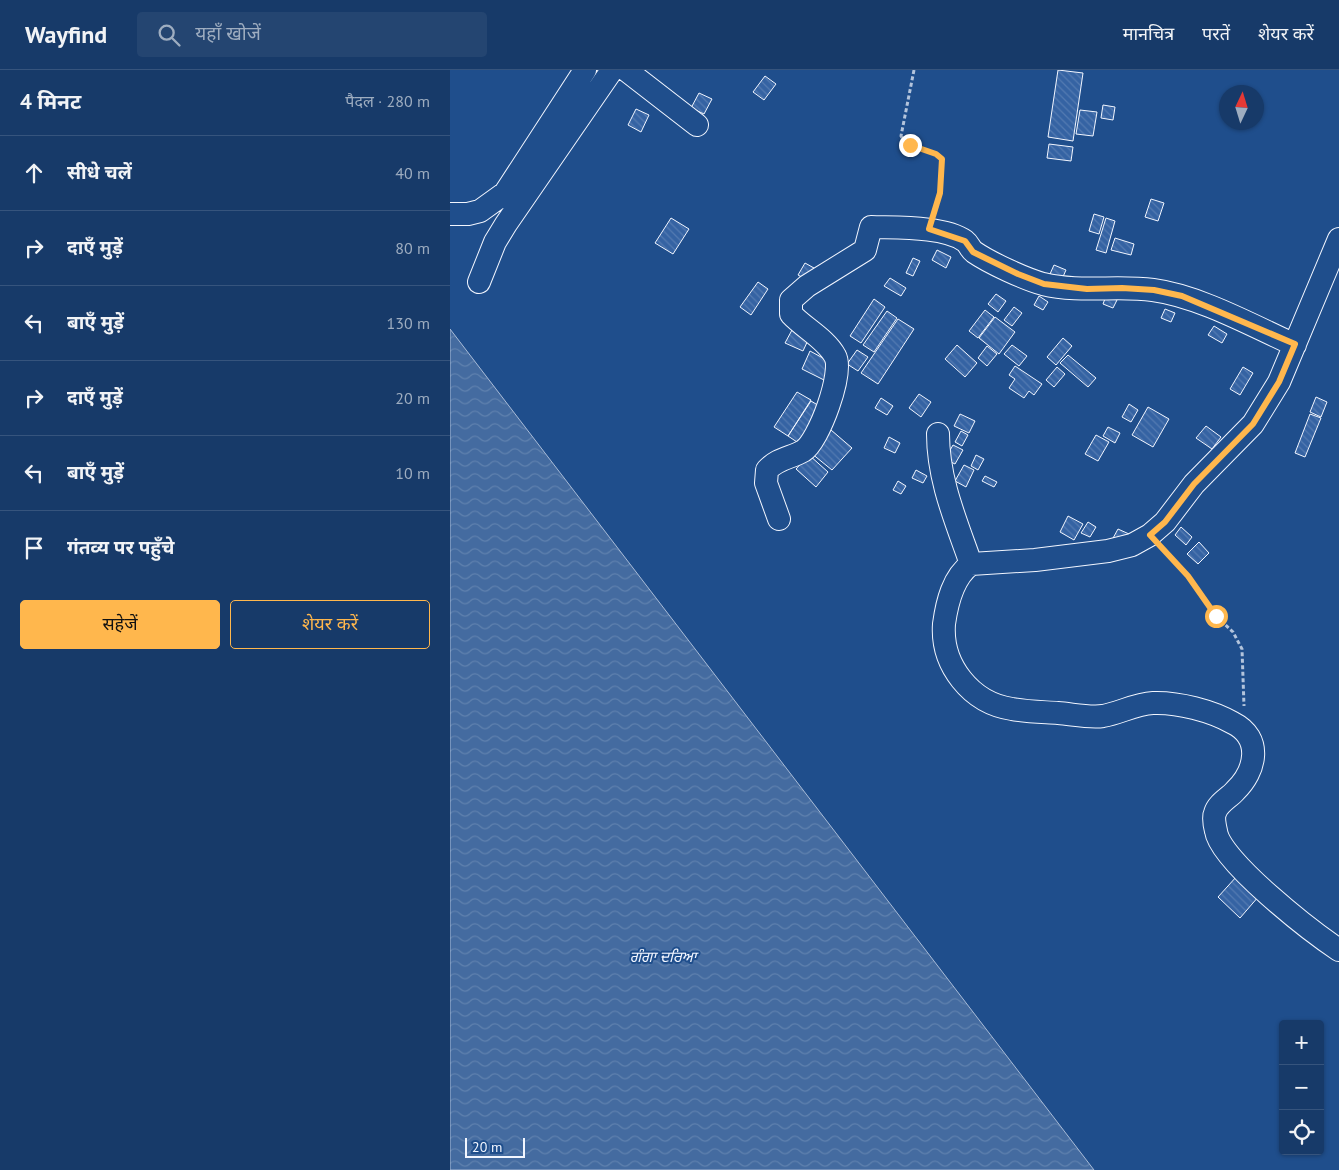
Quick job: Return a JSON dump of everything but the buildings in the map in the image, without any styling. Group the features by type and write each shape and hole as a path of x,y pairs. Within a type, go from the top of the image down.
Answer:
{"street":[{"path":"450,214 468,214 480,211 505,193 585,70"},
{"path":"479,282 495,242 506,224 612,70"},
{"path":"626,70 697,125"},
{"path":"779,519 766,484 766,470 788,456 804,450 815,437 838,374 835,356 791,314 791,300 802,289 865,250 871,227 929,229 965,241 973,252 1018,274 1044,284 1087,289 1122,288 1154,290 1182,296 1295,344"},
{"path":"1339,239 1279,382 1253,424 1194,484 1165,522 1150,535 1132,545 1108,551 1035,560 971,564 958,578 950,593 944,623 944,641 948,658 955,672 979,696 995,704 1012,709 1094,717 1110,714 1138,704 1170,704 1211,714 1233,722 1247,731 1252,738 1254,750 1252,764 1243,782 1223,801 1215,813 1216,833 1221,846 1248,875 1319,937 1339,950"},
{"path":"938,434 938,455 945,488 971,564"}],"path":[{"path":"914,70 901,136 910,145 936,154 942,159 940,193 929,229"},
{"path":"1150,535 1188,576 1216,616 1240,642 1243,662 1243,721 1247,731"}],"water":[{"name":"ਗੰਗਾ ਦਰਿਆ","path":"450,329 1094,1170 450,1170"}],"route":[{"path":"910,145 936,154 942,159 940,193 934,218 929,229 965,241 973,252 1018,274 1044,284 1067,288 1154,290 1182,296 1295,344 1279,382 1253,424 1194,484 1178,502 1165,522 1150,535 1188,576 1216,616"}]}
